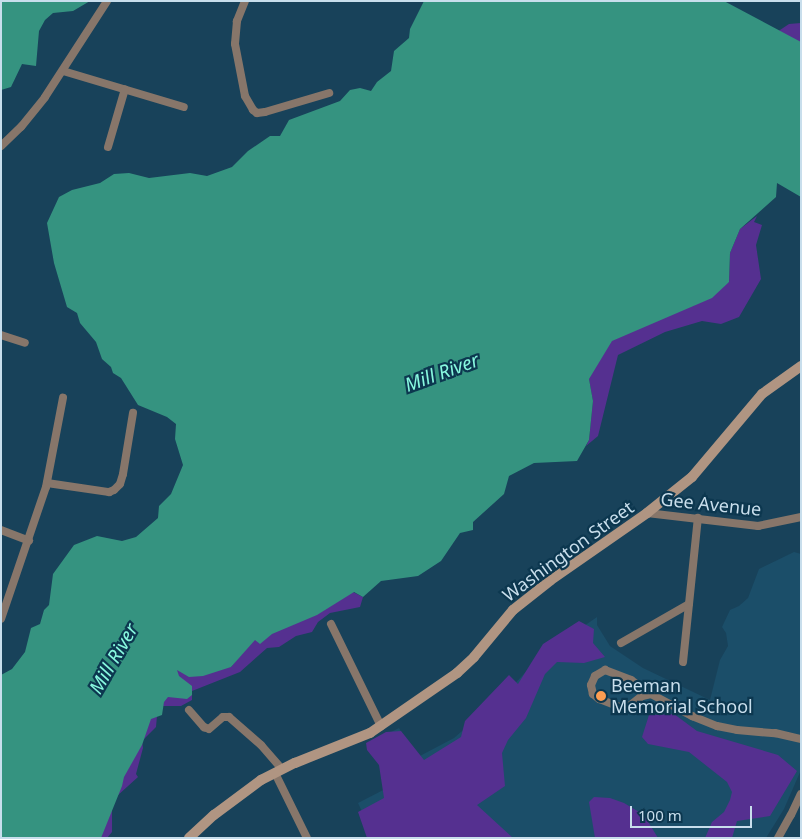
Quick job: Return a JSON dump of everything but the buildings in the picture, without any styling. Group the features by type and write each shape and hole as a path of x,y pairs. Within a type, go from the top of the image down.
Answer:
{"main road":[{"name":"Washington Street","path":"189,838 242,794 278,771 370,733 457,673 474,657 513,610 692,477 762,394 801,366"}],"street":[{"path":"1,146 32,114 63,71 107,1"},
{"path":"245,1 237,21 235,44 245,96 253,110 257,113 265,112 329,94"},
{"path":"63,71 184,107"},
{"path":"108,147 125,89"},
{"path":"1,335 24,343"},
{"path":"1,619 29,541 47,483 63,398"},
{"path":"47,483 110,492 114,490 120,484 123,474 133,413"},
{"name":"Gee Avenue","path":"647,512 722,523 758,526 801,517"},
{"path":"684,662 698,518"},
{"path":"1,530 29,541"},
{"path":"621,643 689,604"},
{"path":"331,624 381,726"},
{"path":"651,694 642,696 628,707 620,707 599,699 593,694 591,685 595,676 606,670 631,680 651,694 692,716 717,726 737,730 775,733 801,739"},
{"path":"189,710 204,728 209,729 223,717 229,717 261,745 278,771 307,838"},
{"path":"778,838 792,816 801,794"}],"shaded area":[{"path":"801,23 801,48 777,32 789,24"},
{"path":"757,216 754,222 762,225 756,245 761,279 739,317 721,324 702,321 665,332 618,355 598,436 586,446 589,440 593,401 588,374 596,348 729,282 730,253 740,229"},
{"name":"Beeman Memorial School","path":"794,552 801,554 801,770 784,809 766,838 374,838 358,803 389,787 369,743 399,728 416,758 454,738 505,694 542,655 597,617 597,625 610,646 643,668 710,700 720,660 728,646 726,633 722,627 730,610 739,606 748,598 759,569"},
{"path":"353,592 363,597 360,607 330,613 318,622 312,632 296,636 279,647 267,648 240,672 192,691 192,700 181,706 163,706 164,697 176,669 231,667 254,638"},
{"path":"579,621 594,629 593,643 605,657 584,663 557,662 545,674 526,718 508,740 502,753 505,786 477,805 513,838 367,838 358,812 384,798 379,765 367,750 366,743 386,732 401,731 424,760 461,737 465,721 509,675 518,684 543,644"},
{"path":"674,714 697,731 778,755 797,771 770,816 737,821 732,838 705,838 712,822 724,812 732,792 727,782 689,752 648,744 642,737 649,715"},
{"path":"157,716 156,727 142,741 143,748 136,774 138,777 117,796 112,806 112,832 107,838 93,838 139,719"},
{"path":"594,797 610,798 624,803 644,815 658,838 595,838 589,802"}],"water":[{"path":"1,1 90,1 73,11 53,13 45,20 39,31 36,66 22,64 11,87 1,90"},
{"name":"Mill River","path":"424,1 724,1 801,42 801,197 777,183 776,197 740,229 730,253 729,282 712,298 612,341 589,379 593,401 589,440 577,461 534,463 509,476 504,494 473,522 473,530 460,533 441,561 418,576 381,581 363,597 354,592 317,615 272,634 260,644 255,640 231,667 203,676 189,677 177,670 179,676 192,686 192,695 187,699 168,697 164,702 162,715 151,719 142,745 124,777 101,838 1,838 1,675 12,669 25,652 31,628 40,624 44,610 49,605 53,574 74,545 97,536 122,541 136,537 158,518 159,506 171,494 183,465 175,439 176,424 167,417 138,405 121,378 113,373 111,367 102,359 96,342 80,323 77,313 67,307 54,263 47,223 59,197 72,190 100,183 114,174 129,173 149,178 190,173 207,176 232,167 248,151 270,136 280,136 289,120 340,101 350,90 360,88 371,91 377,82 391,71 394,51 409,38 410,29"}],"place":[{"name":"Beeman Memorial School","path":"601,696"}]}
